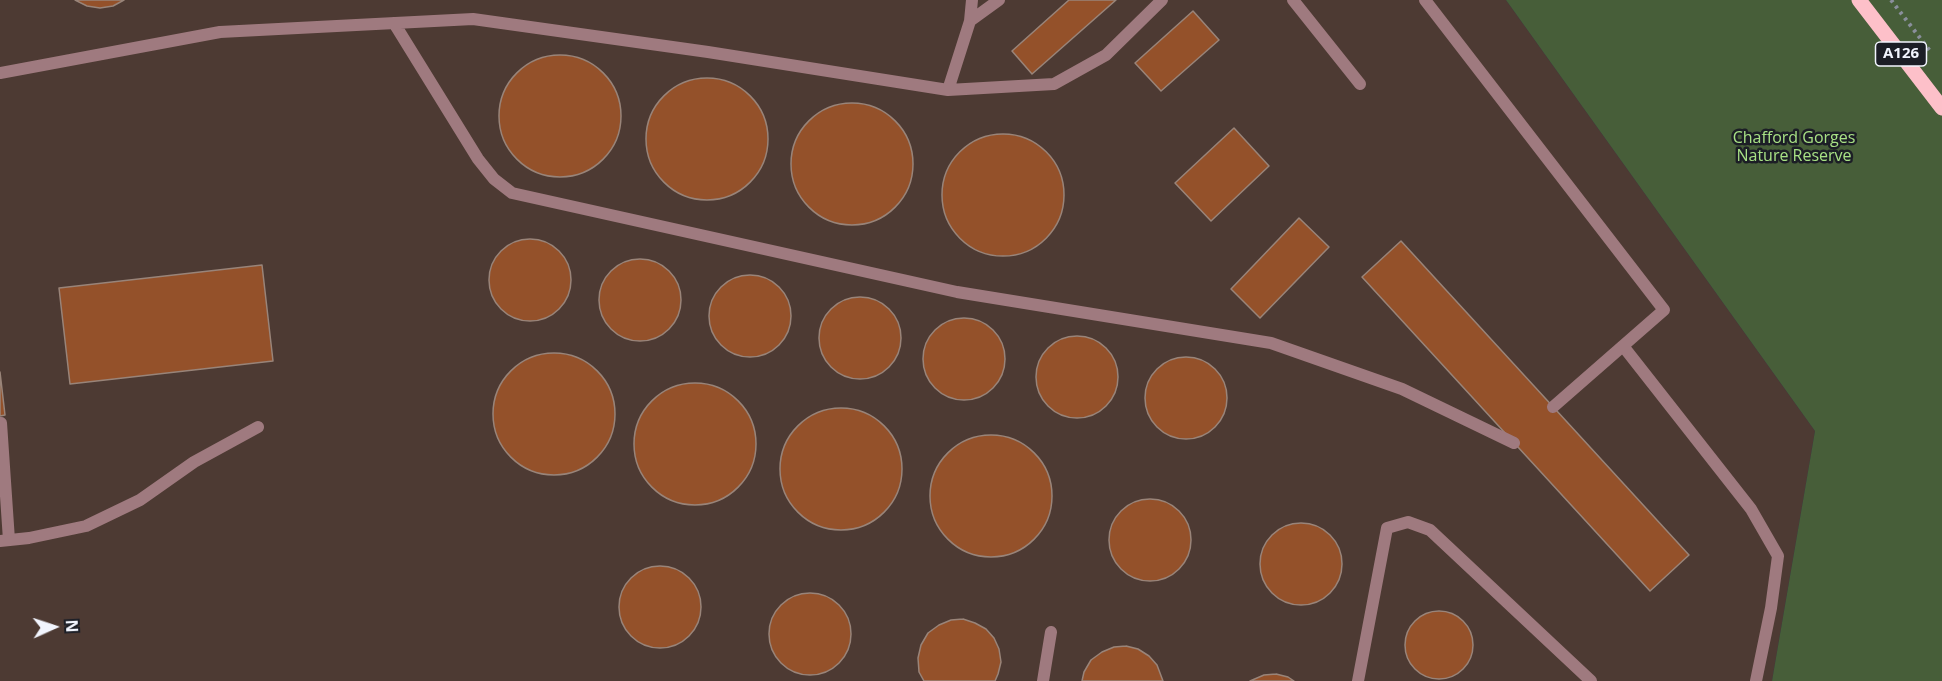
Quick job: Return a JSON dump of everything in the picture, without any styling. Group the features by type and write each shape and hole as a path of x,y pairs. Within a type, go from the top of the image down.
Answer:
{"main road":[{"name":"A126","path":"1859,0 1942,108"}],"lane":[{"path":"948,90 970,21 972,0"},
{"path":"970,21 999,0"},
{"path":"0,73 220,32 473,19 708,52 948,90 1054,84 1106,55 1162,0"},
{"path":"1293,0 1360,84"},
{"path":"1425,0 1664,310 1553,406"},
{"path":"394,23 478,159 494,180 512,193 957,292 1271,343 1402,389 1514,443"},
{"path":"1623,346 1751,509 1778,556 1771,608 1756,681"},
{"path":"1,423 4,541 86,526 140,500 194,462 258,427"},
{"path":"1359,681 1387,528 1408,522 1430,530 1591,681"},
{"path":"1043,681 1051,632"}],"path":[{"path":"1891,0 1936,59"}],"shaded area":[{"path":"0,0 1506,0 1815,431 1772,681 0,681"}],"green space":[{"name":"Chafford Gorges Nature Reserve","path":"1506,0 1942,0 1942,681 1772,681 1815,431"}],"building":[{"path":"75,0 124,0 113,6 100,8 87,6"},
{"path":"1069,0 1116,0 1032,74 1012,51"},
{"path":"1193,11 1219,40 1161,91 1135,63"},
{"path":"560,55 583,60 594,65 603,73 611,82 616,93 621,116 616,139 611,150 603,159 594,167 583,172 560,177 537,172 526,167 517,159 509,150 504,139 499,116 504,93 509,82 517,73 526,65 537,60"},
{"path":"707,78 730,83 741,88 750,96 758,105 763,116 768,139 763,162 758,173 750,182 741,190 730,195 707,200 684,195 673,190 664,182 656,173 651,162 646,139 651,116 656,105 664,96 673,88 684,83"},
{"path":"852,103 875,108 886,113 895,121 903,130 908,141 913,164 908,187 903,198 895,207 886,215 875,220 852,225 829,220 818,215 809,207 801,198 796,187 791,164 796,141 801,130 809,121 818,113 829,108"},
{"path":"1234,128 1269,166 1211,221 1175,183"},
{"path":"1003,134 1026,139 1037,144 1046,152 1054,161 1059,172 1064,195 1059,218 1054,229 1046,238 1037,246 1026,251 1003,256 980,251 969,246 960,238 952,229 947,218 942,195 947,172 952,161 960,152 969,144 980,139"},
{"path":"1299,218 1329,247 1260,318 1231,289"},
{"path":"530,239 546,242 559,251 568,264 571,280 568,296 559,309 546,318 530,321 514,318 501,309 492,296 489,280 492,264 501,251 514,242"},
{"path":"1401,241 1689,555 1650,591 1362,277"},
{"path":"640,259 656,262 669,271 678,284 681,300 678,316 669,329 656,338 640,341 624,338 611,329 602,316 599,300 602,284 611,271 624,262"},
{"path":"262,265 273,361 70,384 59,288"},
{"path":"750,275 766,278 779,287 788,300 791,316 788,332 779,345 766,354 750,357 734,354 721,345 712,332 709,316 712,300 721,287 734,278"},
{"path":"860,297 876,300 889,309 898,322 901,338 898,354 889,367 876,376 860,379 844,376 831,367 822,354 819,338 822,322 831,309 844,300"},
{"path":"964,318 980,321 993,330 1002,343 1005,359 1002,375 993,388 980,397 964,400 948,397 935,388 926,375 923,359 926,343 935,330 948,321"},
{"path":"1077,336 1093,339 1106,348 1115,361 1118,377 1115,393 1106,406 1093,415 1077,418 1061,415 1048,406 1039,393 1036,377 1039,361 1048,348 1061,339"},
{"path":"554,353 577,358 588,363 597,371 605,380 610,391 615,414 610,437 605,448 597,457 588,465 577,470 554,475 531,470 520,465 511,457 503,448 498,437 493,414 498,391 503,380 511,371 520,363 531,358"},
{"path":"1186,357 1202,360 1215,369 1224,382 1227,398 1224,414 1215,427 1202,436 1186,439 1170,436 1157,427 1148,414 1145,398 1148,382 1157,369 1170,360"},
{"path":"0,372 5,415 0,416"},
{"path":"695,383 718,388 729,393 738,401 746,410 751,421 756,444 751,467 746,478 738,487 729,495 718,500 695,505 672,500 661,495 652,487 644,478 639,467 634,444 639,421 644,410 652,401 661,393 672,388"},
{"path":"841,408 864,413 875,418 884,426 892,435 897,446 902,469 897,492 892,503 884,512 875,520 864,525 841,530 818,525 807,520 798,512 790,503 785,492 780,469 785,446 790,435 798,426 807,418 818,413"},
{"path":"991,435 1014,440 1025,445 1034,453 1042,462 1047,473 1052,496 1047,519 1042,530 1034,539 1025,547 1014,552 991,557 968,552 957,547 948,539 940,530 935,519 930,496 935,473 940,462 948,453 957,445 968,440"},
{"path":"1150,499 1166,502 1179,511 1188,524 1191,540 1188,556 1179,569 1166,578 1150,581 1134,578 1121,569 1112,556 1109,540 1112,524 1121,511 1134,502"},
{"path":"1301,523 1317,526 1330,535 1339,548 1342,564 1339,580 1330,593 1317,602 1301,605 1285,602 1272,593 1263,580 1260,564 1263,548 1272,535 1285,526"},
{"path":"660,566 676,569 689,578 698,591 701,607 698,623 689,636 676,645 660,648 644,645 631,636 622,623 619,607 622,591 631,578 644,569"},
{"path":"810,593 826,596 839,605 848,618 851,634 848,650 839,663 826,672 810,675 794,672 781,663 772,650 769,634 772,618 781,605 794,596"},
{"path":"1439,611 1452,614 1463,621 1470,632 1473,645 1470,658 1463,669 1452,676 1439,679 1426,676 1415,669 1408,658 1405,645 1408,632 1415,621 1426,614"},
{"path":"963,619 986,629 994,638 1001,662 995,681 924,681 919,672 918,658 921,645 928,633 951,620"},
{"path":"1126,646 1138,649 1149,656 1157,665 1163,681 1082,681 1091,660 1114,647"},
{"path":"1276,674 1294,681 1250,681 1264,675"}]}
